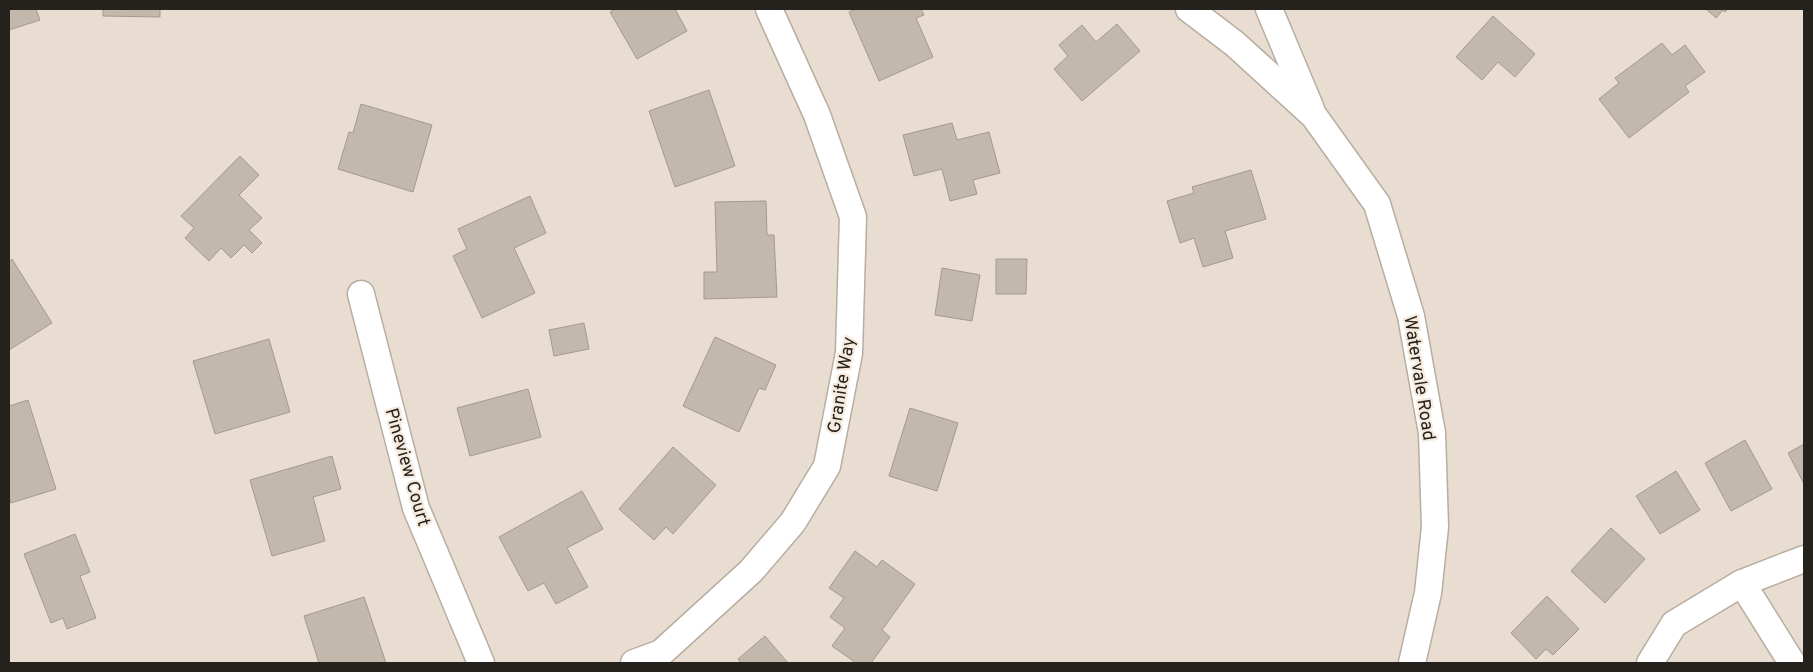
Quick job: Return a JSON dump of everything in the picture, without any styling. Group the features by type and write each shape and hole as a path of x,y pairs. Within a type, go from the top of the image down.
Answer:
{"street":[{"name":"Granite Way","path":"634,663 661,653 751,571 794,522 828,466 849,353 853,217 817,115 769,9"},
{"name":"Watervale Road","path":"1189,9 1235,44 1314,116 1377,204 1413,326 1432,433 1435,527 1428,593 1412,663"},
{"name":"Watervale Road","path":"1270,9 1314,116"},
{"name":"Pineview Court","path":"361,294 416,508 481,663"},
{"path":"1650,663 1674,624 1742,584 1804,558"},
{"path":"1742,584 1792,663"}],"building":[{"path":"9,9 36,9 40,20 9,30"},
{"path":"103,9 160,9 160,17 103,16"},
{"path":"616,9 675,9 687,31 637,59 610,12"},
{"path":"856,9 921,9 924,15 916,18 933,57 879,81 849,12"},
{"path":"1706,9 1728,9 1725,12 1723,10 1716,18"},
{"path":"1493,16 1535,54 1515,77 1498,62 1482,80 1456,57"},
{"path":"1117,24 1140,51 1082,101 1054,69 1068,56 1059,45 1082,25 1096,42"},
{"path":"1662,43 1672,55 1685,45 1705,72 1685,86 1689,92 1629,138 1599,99 1619,83 1615,78"},
{"path":"709,90 735,166 675,187 649,111"},
{"path":"361,104 432,125 413,192 338,169 349,132 353,133"},
{"path":"952,123 957,140 989,132 1000,173 973,180 977,194 950,201 942,169 914,176 903,135"},
{"path":"240,156 259,175 239,195 262,218 249,230 262,243 252,253 244,245 231,258 221,248 209,261 185,238 194,228 181,216"},
{"path":"1251,170 1266,219 1225,231 1233,258 1203,267 1194,238 1180,243 1167,201 1194,193 1192,187"},
{"path":"530,196 546,233 514,248 535,293 482,318 453,256 467,249 458,229"},
{"path":"766,201 767,235 774,235 777,297 704,299 704,272 717,272 715,202"},
{"path":"12,259 52,323 9,350 9,262"},
{"path":"996,259 1027,259 1026,294 996,294"},
{"path":"942,268 980,275 972,321 935,315"},
{"path":"584,323 589,349 554,356 549,330"},
{"path":"715,337 776,365 765,390 759,388 739,432 683,406"},
{"path":"269,339 290,412 215,434 193,361"},
{"path":"528,389 541,437 470,456 457,408"},
{"path":"28,400 56,489 11,503 9,497 9,406"},
{"path":"910,408 958,423 937,491 889,476"},
{"path":"1745,440 1772,489 1731,511 1705,463"},
{"path":"1804,444 1804,484 1788,453"},
{"path":"673,447 716,485 673,534 666,527 654,540 619,509"},
{"path":"332,456 341,489 313,497 325,541 272,556 250,480"},
{"path":"1676,471 1700,510 1660,534 1636,496"},
{"path":"582,491 603,529 567,548 588,587 556,604 544,583 528,591 499,537"},
{"path":"1611,528 1645,559 1605,603 1571,571"},
{"path":"75,534 90,572 80,576 96,618 67,629 63,618 51,623 24,554"},
{"path":"855,551 877,567 882,560 915,584 882,630 890,637 871,663 856,663 832,646 845,628 830,617 844,598 829,588"},
{"path":"1547,596 1579,629 1553,655 1546,649 1536,659 1511,633"},
{"path":"364,597 386,663 319,663 304,616"},
{"path":"765,636 788,663 741,663 738,659"}]}
